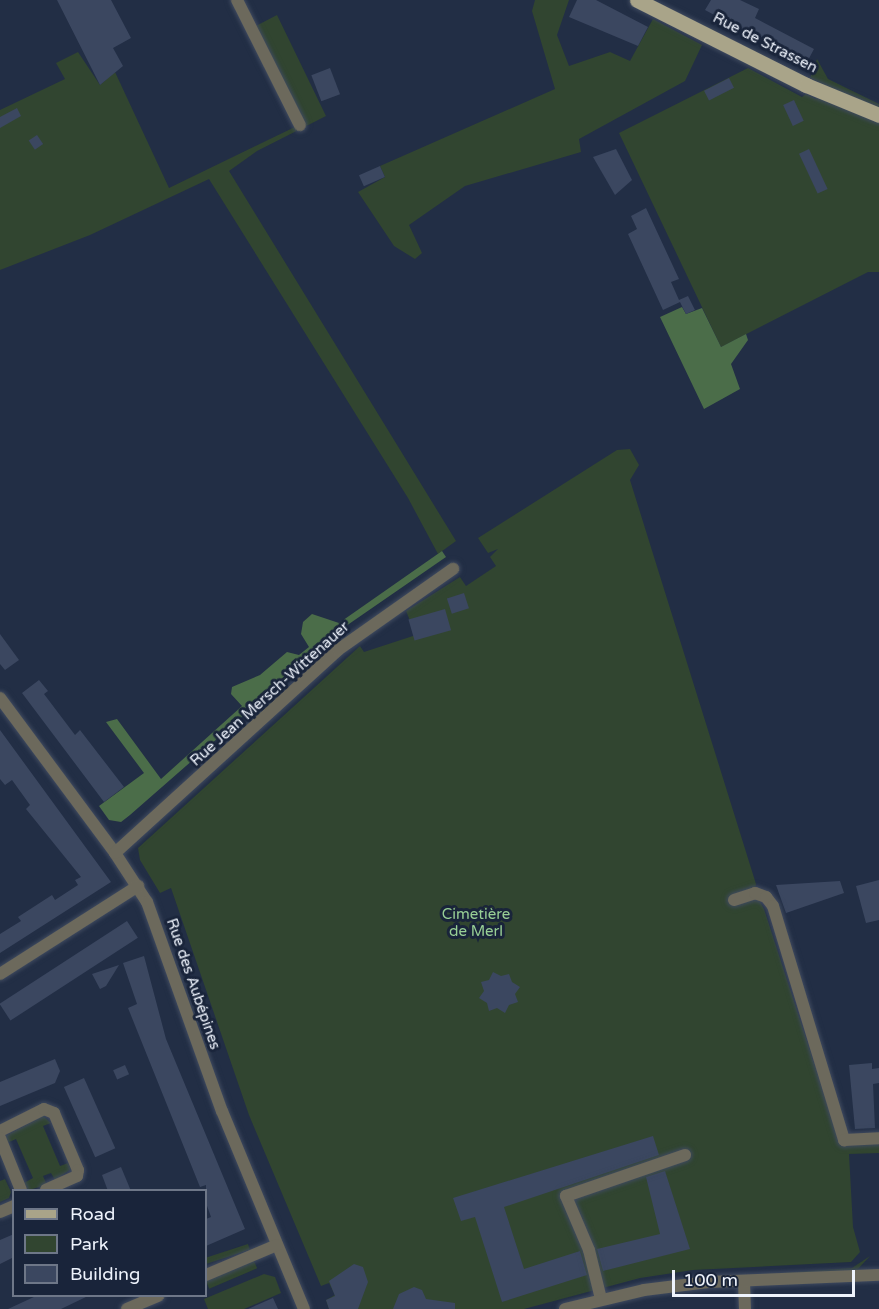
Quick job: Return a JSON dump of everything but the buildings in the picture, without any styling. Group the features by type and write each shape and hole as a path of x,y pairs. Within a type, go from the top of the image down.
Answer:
{"main road":[{"name":"Rue de Strassen","path":"637,0 806,85 879,115"}],"street":[{"path":"237,0 300,125"},
{"name":"Rue Jean Mersch-Wittenauer","path":"115,853 338,650 453,569"},
{"name":"Rue des Aubépines","path":"0,698 138,886 161,936 222,1111 304,1309"},
{"path":"0,974 138,886"},
{"path":"734,900 755,893 766,897 773,906 844,1140 879,1138"},
{"path":"0,1131 50,1110 78,1170 71,1185 54,1189"},
{"path":"0,1138 20,1189"},
{"path":"601,1299 589,1250 566,1196 685,1155"},
{"path":"207,1275 277,1245"},
{"path":"565,1309 644,1290 744,1281 879,1275"},
{"path":"744,1281 745,1309"},
{"path":"128,1308 156,1297"}],"green space":[{"path":"535,0 569,0 557,35 569,66 610,52 630,61 653,19 702,45 685,81 579,139 581,152 465,186 409,225 422,253 415,259 394,246 358,192 385,177 380,166 555,89 532,11"},
{"path":"277,15 326,116 257,151 229,171 456,541 438,554 408,498 209,179 90,235 0,270 0,110 65,79 56,63 78,52 100,85 115,72 169,188 299,125 250,29"},
{"path":"817,59 828,79 879,104 879,272 868,272 721,347 619,133 748,68 802,97 806,94 816,99 823,84 810,78"},
{"path":"682,307 686,314 702,308 721,347 746,334 748,340 731,364 740,389 704,409 660,317"},
{"name":"Cimetière de Merl","path":"630,449 639,465 630,480 756,884 755,893 764,909 840,1143 879,1142 879,1153 849,1154 853,1227 860,1252 851,1262 693,1270 640,1278 524,1309 329,1309 326,1300 335,1295 329,1283 321,1286 249,1115 171,888 160,893 140,860 138,848 360,646 364,652 416,635 406,611 460,577 466,586 496,566 490,557 498,549 488,553 478,538 617,450"},
{"path":"442,551 446,557 346,626 130,815 121,822 109,820 99,806 144,773 106,722 117,719 161,779 242,706 231,694 232,687 260,675 287,652 299,655 309,647 301,634 303,622 312,614 339,623"},
{"path":"43,1116 51,1123 43,1126 60,1166 68,1163 71,1169 55,1180 51,1173 43,1176 47,1185 27,1189 24,1183 33,1178 16,1139 7,1143 5,1136"},
{"path":"5,1179 11,1192 9,1198 0,1202 0,1181"},
{"path":"248,1244 250,1250 207,1264 207,1257"},
{"path":"870,1256 857,1270 751,1275 852,1268"},
{"path":"254,1261 257,1268 209,1289 207,1281"},
{"path":"264,1274 275,1277 281,1293 244,1309 208,1309 204,1299"}]}
